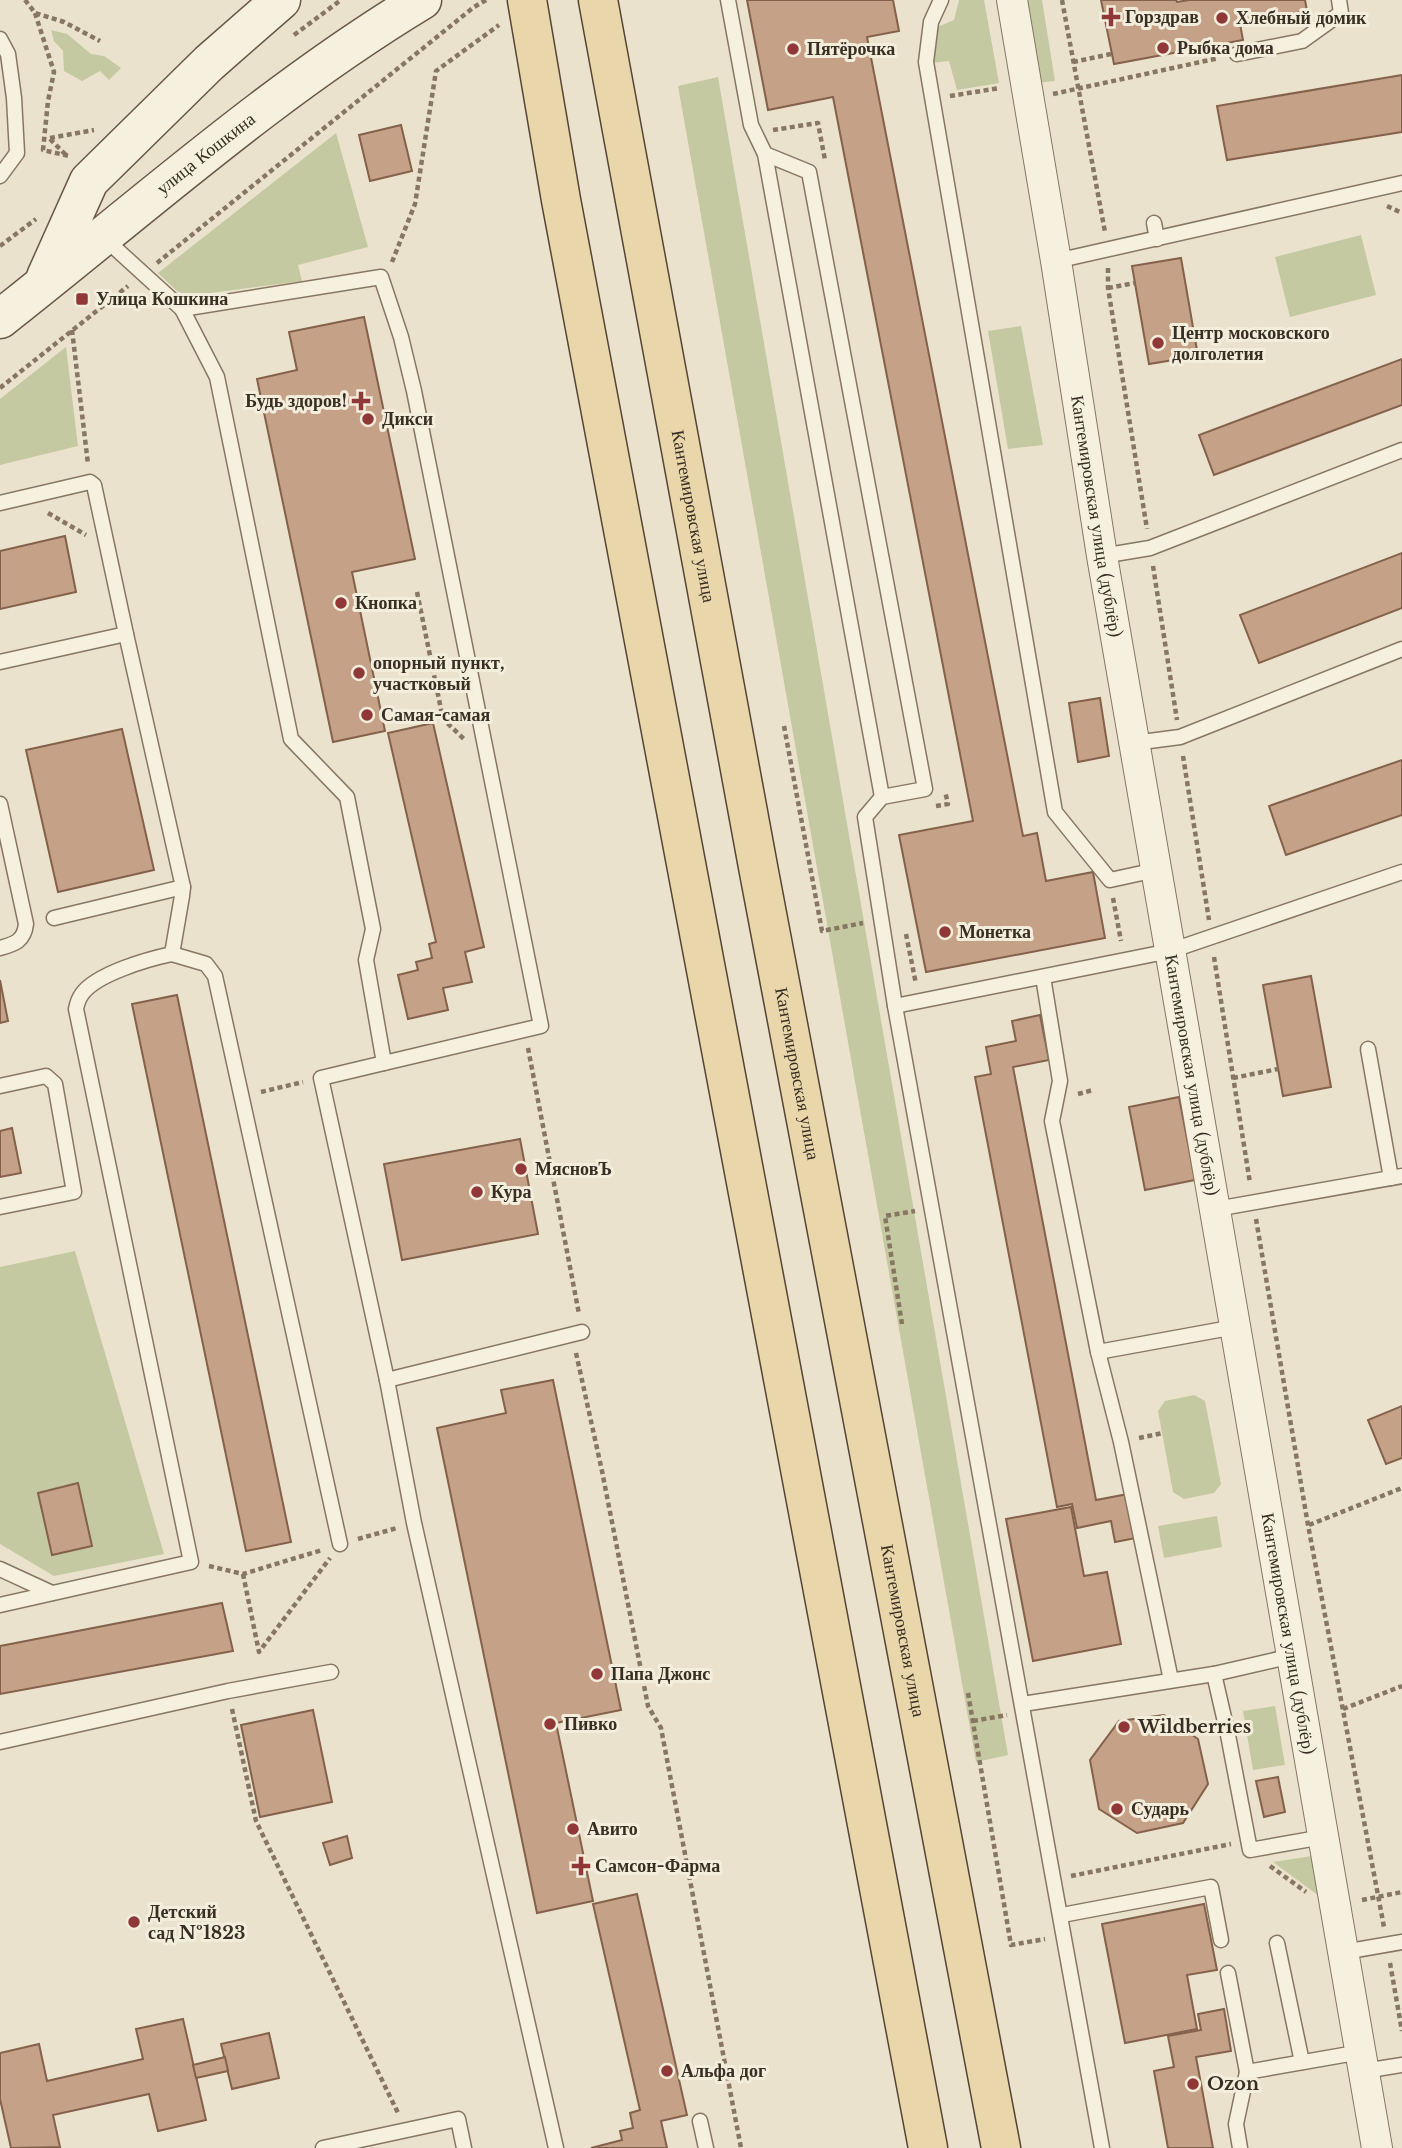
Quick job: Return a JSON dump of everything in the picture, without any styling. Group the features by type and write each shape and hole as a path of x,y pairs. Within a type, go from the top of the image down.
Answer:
{"main road":[{"path":"43,286 89,181 209,63 281,0"},
{"name":"улица Кошкина","path":"0,319 282,95 422,0"},
{"name":"Кантемировская улица","path":"598,0 767,913 1001,2148"},
{"path":"513,12 566,227 928,2148"}],"street":[{"name":"Кантемировская улица (дублёр)","path":"1012,0 1102,556 1377,2148"}],"lane":[{"path":"728,0 751,125 765,153 882,797"},
{"path":"941,0 931,22 926,62 1055,812 1110,880 1156,870"},
{"path":"1237,54 1302,41 1341,13 1339,0"},
{"path":"0,39 8,54 13,87 17,153 0,176"},
{"path":"765,153 809,172 925,789 882,797 864,817 895,1006 1062,1915 1102,2148"},
{"path":"1056,261 1402,183"},
{"path":"1154,223 1157,239"},
{"path":"102,236 182,309 217,377 291,739 347,797 373,929 366,960 384,1063"},
{"path":"182,309 382,277 414,391 541,1026 321,1078 387,1380 414,1523 556,2148"},
{"path":"1102,556 1150,548 1402,450"},
{"path":"0,503 90,482 94,485 183,887 172,954"},
{"path":"0,662 126,634"},
{"path":"1134,743 1180,737 1402,649"},
{"path":"0,804 26,924 20,940 0,948"},
{"path":"895,1006 1170,951 1402,872"},
{"path":"54,918 183,887"},
{"path":"0,1605 191,1562 76,1009 81,995 92,984 140,961 172,954 206,964 215,976 340,1544"},
{"path":"1043,976 1060,1081 1052,1121 1097,1352 1121,1442 1171,1680"},
{"path":"1216,1209 1397,1177 1368,1049"},
{"path":"0,1086 46,1076 55,1084 74,1192 0,1207"},
{"path":"1097,1352 1235,1327"},
{"path":"387,1380 577,1333"},
{"path":"0,1569 52,1593"},
{"path":"1023,1708 1214,1674 1292,1656"},
{"path":"0,1742 331,1671"},
{"path":"1214,1674 1254,1844 1323,1837"},
{"path":"1062,1915 1210,1887 1221,1940"},
{"path":"1277,1942 1302,2062"},
{"path":"1343,1952 1395,1943"},
{"path":"1227,1973 1247,2073 1236,2124 1240,2148"},
{"path":"1247,2073 1302,2062 1363,2061 1402,2065"},
{"path":"323,2148 458,2119 464,2148"},
{"path":"700,2121 706,2148"}],"path":[{"path":"24,0 35,13 54,72 43,150 77,158"},
{"path":"0,388 474,6 486,0"},
{"path":"1062,0 1108,250 1108,288 1253,1204 1308,1525 1379,1897 1395,1943 1402,2031"},
{"path":"382,277 393,261 415,204 436,71 513,12"},
{"path":"35,13 64,22 100,41"},
{"path":"1073,62 1111,54"},
{"path":"932,99 998,87 1048,95 1237,54"},
{"path":"1122,79 1123,86"},
{"path":"50,138 104,128"},
{"path":"46,130 66,156"},
{"path":"1108,288 1135,283"},
{"path":"71,330 90,482"},
{"path":"23,498 86,534 89,547"},
{"path":"417,593 443,719 487,761"},
{"path":"784,726 822,931 882,919"},
{"path":"525,1029 602,1471 648,1706 661,1728 741,2148"},
{"path":"1233,1078 1278,1069"},
{"path":"242,1097 321,1078"},
{"path":"902,1324 885,1216 932,1208"},
{"path":"1308,1525 1402,1488"},
{"path":"191,1562 243,1574 414,1523"},
{"path":"243,1574 259,1652 340,1544"},
{"path":"1343,1709 1402,1686"},
{"path":"228,1691 256,1821 406,2130"},
{"path":"968,1693 1011,1945 1065,1936"},
{"path":"973,1721 1023,1708"},
{"path":"1066,1876 1254,1844 1263,1862 1316,1899"},
{"path":"1379,1897 1402,1892"}],"green space":[{"path":"959,0 984,0 999,83 957,90 949,61 931,63 935,28 954,20"},
{"path":"1021,0 1042,0 1055,81 1034,83"},
{"path":"51,30 67,34 91,54 104,56 121,68 109,80 100,71 82,81 64,71 63,51 54,41"},
{"path":"718,77 1008,1755 976,1762 678,86"},
{"path":"336,133 368,247 298,265 302,281 188,296 177,291 158,273"},
{"path":"1361,235 1376,295 1290,317 1275,257"},
{"path":"1021,326 1043,445 1008,449 988,331"},
{"path":"66,347 78,446 0,465 0,399"},
{"path":"75,1251 164,1554 54,1576 0,1544 0,1267"},
{"path":"1194,1395 1205,1401 1221,1484 1214,1493 1184,1499 1173,1492 1158,1411 1165,1401"},
{"path":"1217,1516 1222,1547 1164,1558 1158,1526"},
{"path":"1275,1706 1285,1765 1253,1770 1243,1711"},
{"path":"1312,1856 1319,1896 1273,1862"}],"building":[{"path":"747,0 893,0 899,31 867,37 1023,836 1037,833 1046,881 1093,872 1105,938 926,972 899,835 973,821 833,97 768,110"},
{"path":"1101,0 1305,0 1307,11 1240,24 1243,40 1114,64"},
{"path":"1402,75 1402,132 1227,160 1217,106"},
{"path":"401,125 412,171 370,181 359,135"},
{"path":"1181,258 1198,356 1149,364 1132,266"},
{"path":"364,317 415,559 352,572 385,731 333,742 257,379 297,370 289,332"},
{"path":"1402,359 1402,405 1214,475 1199,435"},
{"path":"65,536 76,592 0,609 0,551"},
{"path":"1402,553 1402,608 1259,663 1240,615"},
{"path":"1100,698 1109,756 1078,762 1069,703"},
{"path":"433,723 484,947 465,952 472,982 443,988 448,1010 408,1019 398,975 418,970 416,962 432,958 429,944 436,942 388,733"},
{"path":"122,729 154,870 58,892 26,750"},
{"path":"1402,760 1402,815 1286,855 1269,806"},
{"path":"1311,976 1331,1087 1283,1096 1263,985"},
{"path":"0,980 8,1021 0,1023"},
{"path":"177,995 291,1542 246,1551 132,1004"},
{"path":"1040,1015 1049,1060 1013,1067 1096,1500 1128,1494 1136,1538 1115,1542 1111,1521 1077,1528 1072,1504 1057,1507 975,1077 991,1074 986,1047 1016,1041 1012,1021"},
{"path":"1179,1097 1195,1180 1145,1190 1129,1107"},
{"path":"12,1128 21,1173 0,1177 0,1131"},
{"path":"520,1139 538,1234 402,1260 384,1164"},
{"path":"553,1380 621,1710 556,1723 593,1901 537,1913 437,1428 506,1413 501,1390"},
{"path":"1402,1406 1402,1458 1386,1464 1368,1420"},
{"path":"78,1483 92,1546 52,1555 38,1493"},
{"path":"1071,1507 1084,1576 1107,1572 1121,1644 1033,1661 1006,1519"},
{"path":"222,1603 233,1651 0,1694 0,1646"},
{"path":"313,1710 332,1802 260,1817 241,1725"},
{"path":"1164,1715 1198,1739 1208,1784 1183,1823 1137,1833 1099,1809 1090,1760 1119,1721"},
{"path":"1278,1777 1285,1812 1264,1817 1256,1781"},
{"path":"347,1836 352,1858 330,1865 323,1843"},
{"path":"637,1894 687,2115 661,2121 667,2148 591,2148 622,2140 620,2131 633,2128 630,2113 640,2110 593,1904"},
{"path":"1204,1904 1217,1970 1187,1975 1197,2029 1125,2043 1102,1924"},
{"path":"1224,2009 1231,2051 1196,2057 1213,2148 1168,2148 1154,2071 1174,2067 1168,2036 1201,2030 1198,2014"},
{"path":"183,2019 206,2120 158,2131 149,2094 53,2115 60,2147 11,2148 0,2099 0,2053 39,2044 47,2081 143,2059 136,2029"},
{"path":"269,2033 279,2078 232,2089 221,2044"},
{"path":"225,2057 228,2071 196,2078 193,2065"}],"place":[{"name":"Горздрав","path":"1111,17"},
{"name":"Хлебный домик","path":"1222,18"},
{"name":"Рыбка дома","path":"1163,48"},
{"name":"Пятёрочка","path":"793,49"},
{"name":"Улица Кошкина","path":"82,299"},
{"name":"Центр московского долголетия","path":"1158,343"},
{"name":"Будь здоров!","path":"361,401"},
{"name":"Дикси","path":"368,419"},
{"name":"Кнопка","path":"341,603"},
{"name":"опорный пункт, участковый","path":"359,673"},
{"name":"Самая-самая","path":"367,715"},
{"name":"Монетка","path":"945,932"},
{"name":"МясновЪ","path":"521,1169"},
{"name":"Кура","path":"477,1192"},
{"name":"Папа Джонс","path":"597,1674"},
{"name":"Пивко","path":"550,1724"},
{"name":"Wildberries","path":"1124,1727"},
{"name":"Сударь","path":"1117,1809"},
{"name":"Авито","path":"573,1829"},
{"name":"Самсон-Фарма","path":"581,1866"},
{"name":"Детский сад №1823","path":"134,1922"},
{"name":"Альфа дог","path":"667,2071"},
{"name":"Ozon","path":"1193,2084"}]}
